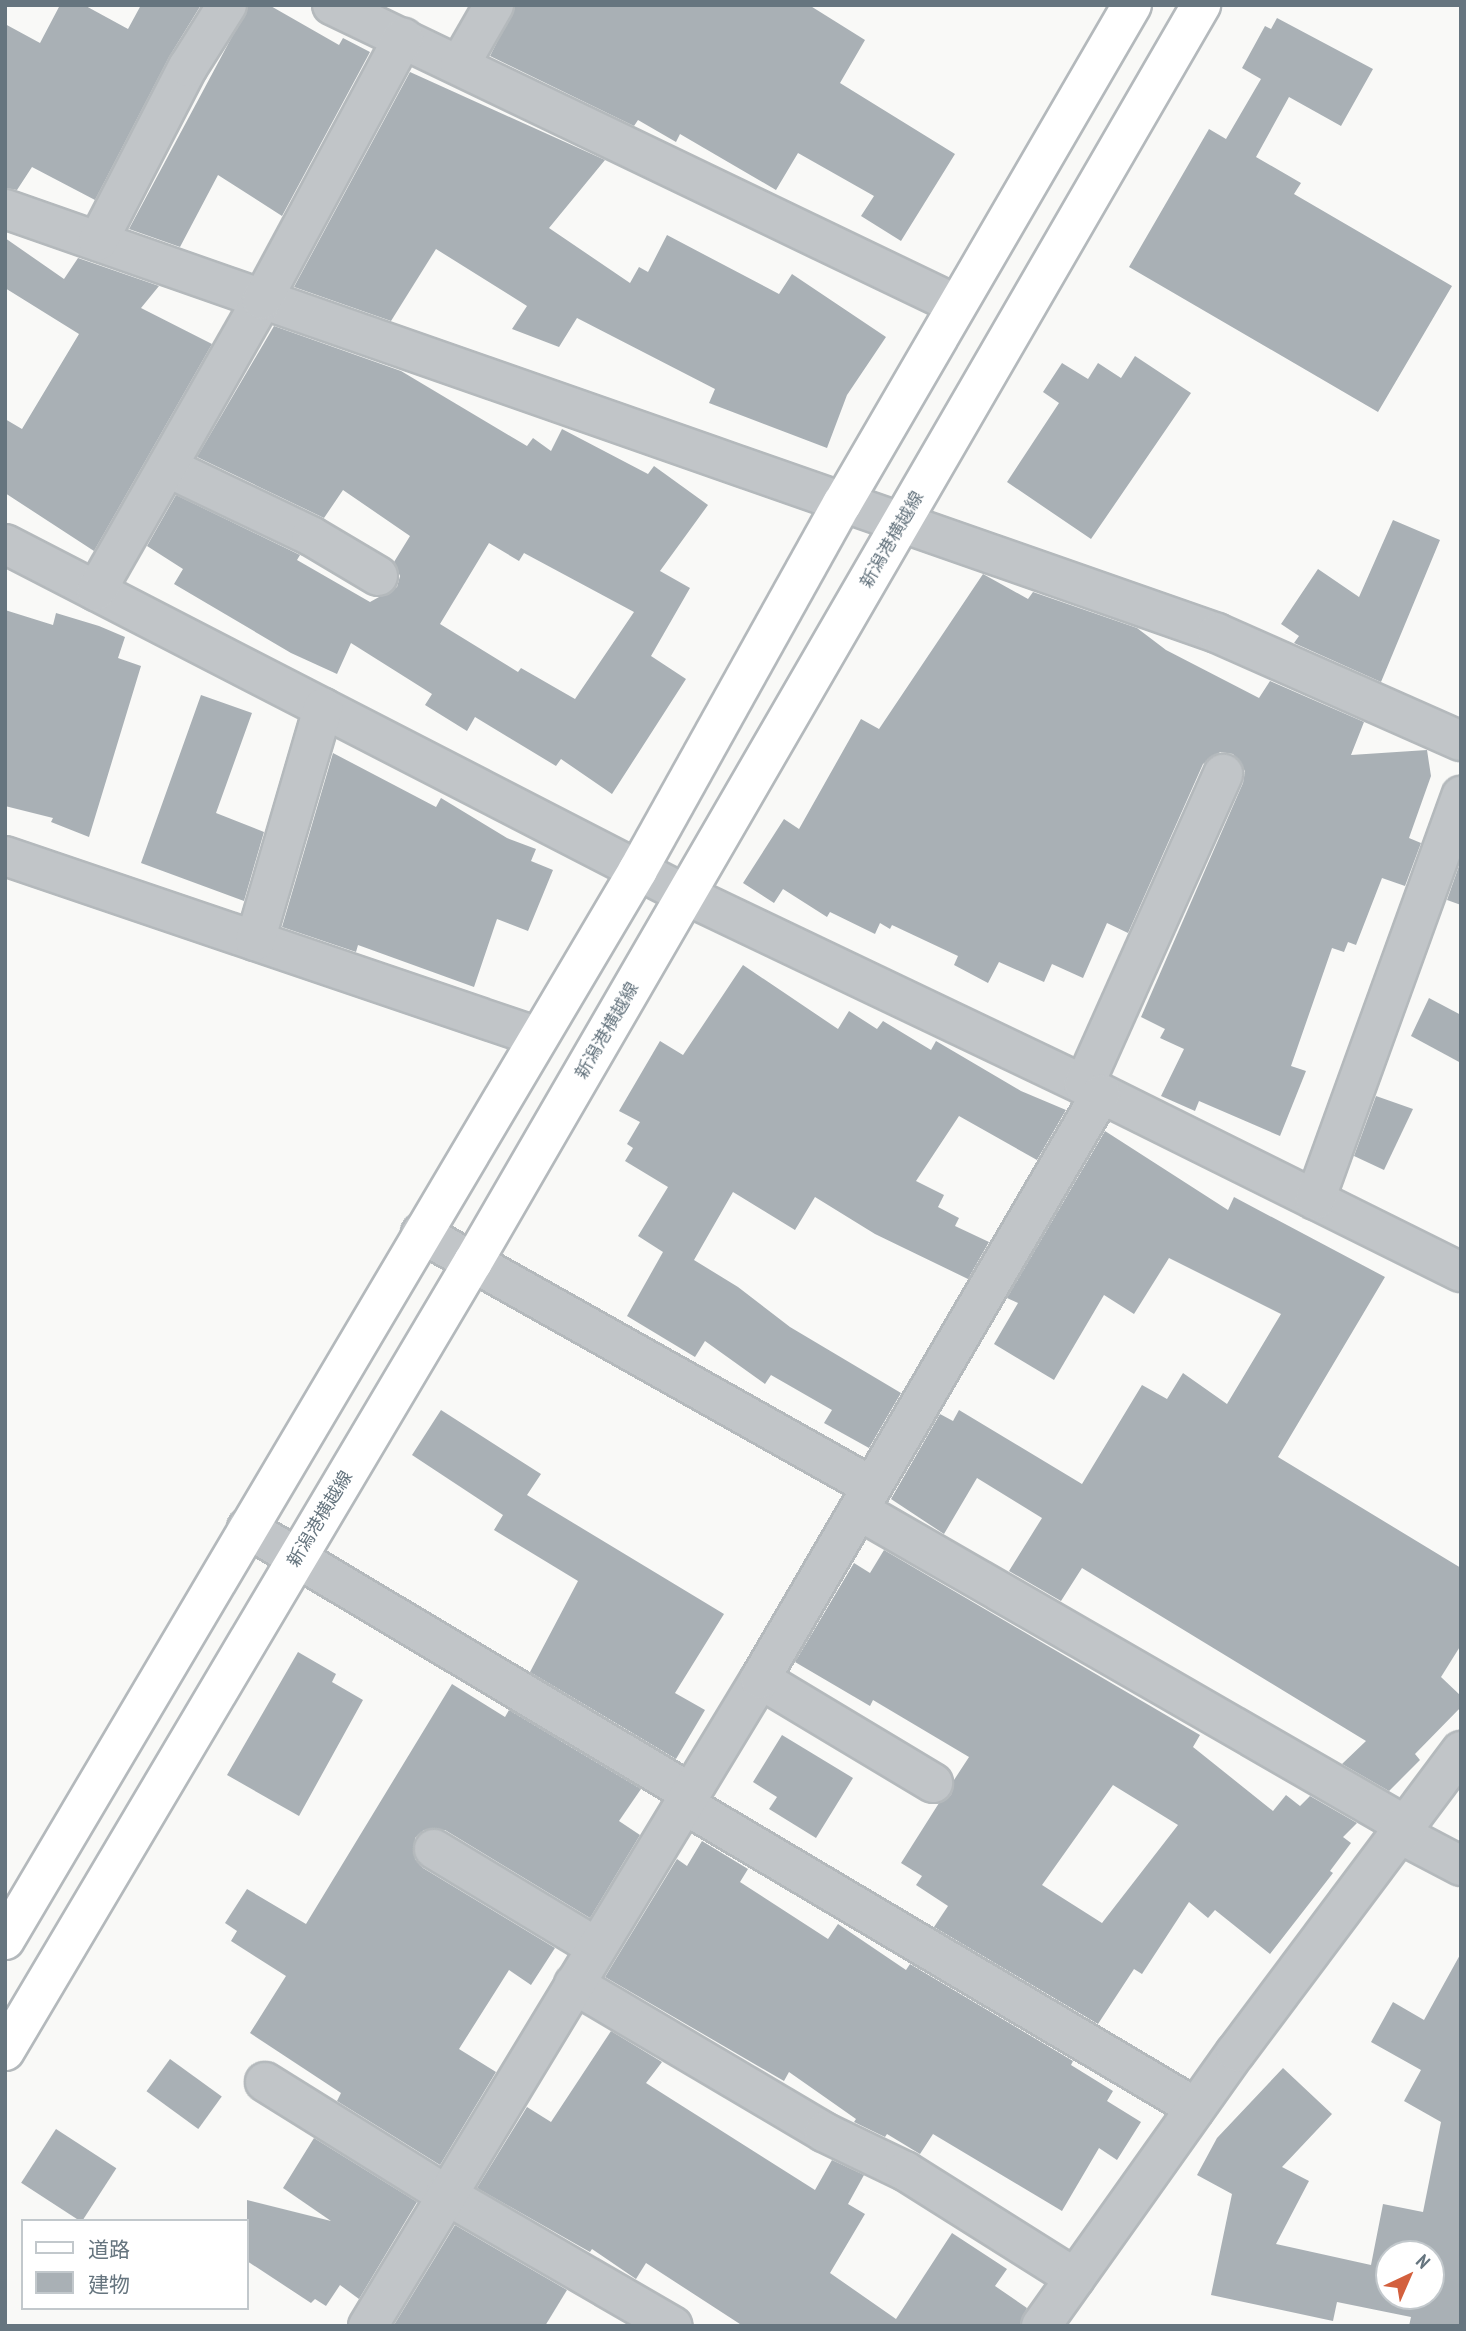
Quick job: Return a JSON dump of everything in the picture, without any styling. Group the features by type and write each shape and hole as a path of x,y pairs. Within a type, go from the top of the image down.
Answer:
{"main road":[{"path":"5,1940 638,870 842,504 1132,5"},
{"name":"新潟港横越線","path":"5,2051 473,1262 1201,5"}],"street":[{"path":"98,242 188,67 226,5"},
{"path":"332,5 957,304"},
{"path":"460,64 494,5"},
{"path":"96,591 262,300 403,38"},
{"path":"5,209 1217,633 1461,741"},
{"path":"167,467 311,537 378,576"},
{"path":"5,544 686,895 1092,1089 1461,1272"},
{"path":"255,941 323,708"},
{"path":"368,2326 445,2194 760,1679 865,1499 1092,1089 1223,774"},
{"path":"1315,1200 1461,796"},
{"path":"5,856 538,1037"},
{"path":"421,1233 865,1499 1461,1866"},
{"path":"247,1528 1196,2108"},
{"path":"760,1679 933,1783"},
{"path":"1041,2326 1196,2108 1405,1831 1461,1751"},
{"path":"434,1849 596,1947"},
{"path":"574,1984 824,2132 905,2171 1075,2278"},
{"path":"265,2082 445,2194 673,2326"}],"building":[{"path":"60,5 84,5 128,29 141,5 201,5 169,57 95,200 32,167 17,190 5,188 5,24 40,43"},
{"path":"249,5 269,5 339,45 343,38 370,52 282,216 218,175 180,247 129,229"},
{"path":"516,5 809,5 865,40 840,83 955,154 901,241 861,216 874,196 798,153 776,190 680,134 676,142 638,120 634,126 490,56"},
{"path":"1277,18 1373,69 1341,126 1289,97 1256,157 1301,183 1294,194 1452,286 1378,412 1129,267 1209,129 1226,139 1261,79 1242,68 1265,26 1271,29"},
{"path":"410,72 605,160 549,228 630,283 639,267 648,272 667,235 779,294 792,274 886,337 847,395 827,448 709,403 715,389 577,318 559,347 512,329 527,306 436,249 391,321 294,287"},
{"path":"5,238 64,279 78,258 159,286 141,308 212,344 94,551 5,493 5,419 22,429 79,334 5,288"},
{"path":"274,326 401,371 527,446 533,438 551,451 562,429 648,474 654,466 708,505 660,571 690,588 651,656 686,679 612,794 561,759 556,766 475,717 467,731 425,705 432,694 351,643 337,674 291,653 174,584 183,569 147,546 176,495 300,555 297,560 370,602 397,587 400,576 394,562 410,536 343,490 324,518 197,457","holes":["489,543 519,561 524,553 634,612 575,699 521,668 518,672 440,624"]},
{"path":"1135,356 1191,393 1091,539 1007,482 1059,403 1043,392 1062,363 1088,379 1098,363 1121,378"},
{"path":"1393,520 1440,540 1381,682 1294,643 1299,636 1281,624 1318,569 1359,597"},
{"path":"983,574 1028,599 1033,592 1137,628 1166,650 1259,698 1270,681 1364,722 1351,755 1427,750 1431,776 1409,838 1421,843 1405,886 1382,878 1356,945 1348,942 1344,952 1332,948 1291,1066 1306,1071 1280,1136 1199,1101 1195,1111 1161,1096 1184,1049 1160,1038 1165,1029 1141,1017 1243,783 1245,771 1233,754 1220,752 1203,764 1128,933 1107,923 1083,978 1052,964 1044,982 999,962 988,983 954,965 958,956 892,925 890,929 880,923 875,934 830,912 827,917 783,889 774,903 743,883 784,819 799,829 861,719 879,729"},
{"path":"5,610 53,625 56,613 99,626 125,637 118,658 141,666 89,837 51,822 53,818 5,806"},
{"path":"201,695 252,713 216,813 264,832 244,901 141,863"},
{"path":"333,753 436,807 441,798 507,838 536,849 531,861 553,870 528,931 497,919 474,987 358,945 356,952 282,927"},
{"path":"1461,863 1461,905 1447,900"},
{"path":"743,965 838,1029 849,1011 877,1029 883,1021 931,1050 936,1041 1021,1091 1066,1110 1037,1160 959,1116 916,1181 944,1195 938,1207 959,1218 955,1226 989,1242 968,1279 875,1234 815,1197 795,1230 733,1192 694,1260 738,1287 790,1327 901,1393 869,1448 824,1423 832,1410 771,1375 765,1384 705,1341 695,1357 627,1316 663,1252 638,1236 668,1187 625,1161 633,1148 627,1144 640,1122 619,1111 660,1041 683,1055"},
{"path":"1429,998 1461,1015 1461,1063 1411,1036"},
{"path":"1376,1096 1413,1109 1384,1170 1354,1156"},
{"path":"1105,1131 1228,1210 1234,1197 1385,1277 1278,1457 1461,1568 1461,1645 1441,1677 1461,1696 1461,1707 1415,1754 1420,1760 1389,1791 1342,1764 1366,1741 1082,1568 1061,1601 1009,1571 1042,1518 977,1478 944,1534 891,1499 940,1414 953,1421 959,1410 1082,1484 1142,1385 1167,1399 1183,1373 1227,1404 1281,1314 1169,1258 1134,1314 1104,1295 1054,1380 994,1344 1018,1303 1007,1298"},
{"path":"441,1410 541,1474 527,1495 724,1614 675,1693 705,1710 676,1759 530,1672 578,1581 494,1530 503,1515 412,1455"},
{"path":"884,1550 1200,1735 1193,1747 1273,1811 1286,1795 1300,1806 1310,1796 1357,1823 1343,1837 1351,1843 1330,1871 1333,1873 1270,1954 1215,1910 1208,1918 1189,1902 1142,1974 1134,1969 1098,2024 934,1927 948,1906 916,1885 922,1876 901,1863 939,1803 951,1795 954,1780 969,1757 873,1700 870,1706 795,1662 854,1563 870,1573","holes":["1113,1785 1178,1825 1102,1923 1042,1885"]},
{"path":"298,1652 336,1674 332,1682 363,1700 299,1816 227,1775"},
{"path":"452,1684 505,1717 509,1710 641,1789 619,1821 640,1835 590,1918 445,1830 424,1830 415,1838 415,1859 423,1868 555,1948 531,1985 509,1970 459,2049 496,2072 440,2165 337,2101 341,2093 250,2033 286,1976 231,1941 237,1931 225,1923 247,1889 306,1924"},
{"path":"782,1735 853,1778 816,1838 769,1809 777,1797 753,1782"},
{"path":"702,1841 748,1869 740,1882 828,1939 838,1924 906,1970 910,1964 1073,2061 1071,2065 1113,2091 1107,2101 1141,2122 1117,2160 1099,2148 1062,2211 933,2134 920,2154 887,2134 885,2137 854,2122 856,2119 789,2072 784,2081 605,1977 677,1859 687,1866"},
{"path":"1461,1953 1461,2326 1409,2326 1411,2317 1376,2310 1445,2310 1445,2240 1376,2240 1383,2204 1423,2212 1441,2122 1404,2101 1421,2070 1371,2042 1393,2002 1424,2020"},
{"path":"611,2031 662,2062 646,2083 815,2190 832,2160 864,2175 848,2204 865,2214 830,2273 896,2319 952,2233 1007,2269 995,2286 1027,2308 1019,2326 743,2326 646,2263 636,2279 592,2249 590,2252 477,2188 527,2107 551,2122"},
{"path":"170,2059 222,2097 198,2129 146,2091"},
{"path":"1283,2068 1332,2114 1282,2167 1309,2181 1276,2244 1371,2265 1375,2245 1375,2310 1337,2302 1333,2321 1211,2295 1232,2194 1197,2175 1217,2138"},
{"path":"56,2129 116,2168 83,2219 77,2219 21,2183"},
{"path":"314,2138 417,2202 359,2299 340,2285 326,2306 315,2299 311,2303 248,2262 247,2200 331,2221 283,2188"},
{"path":"455,2225 567,2290 545,2326 394,2325"}]}
